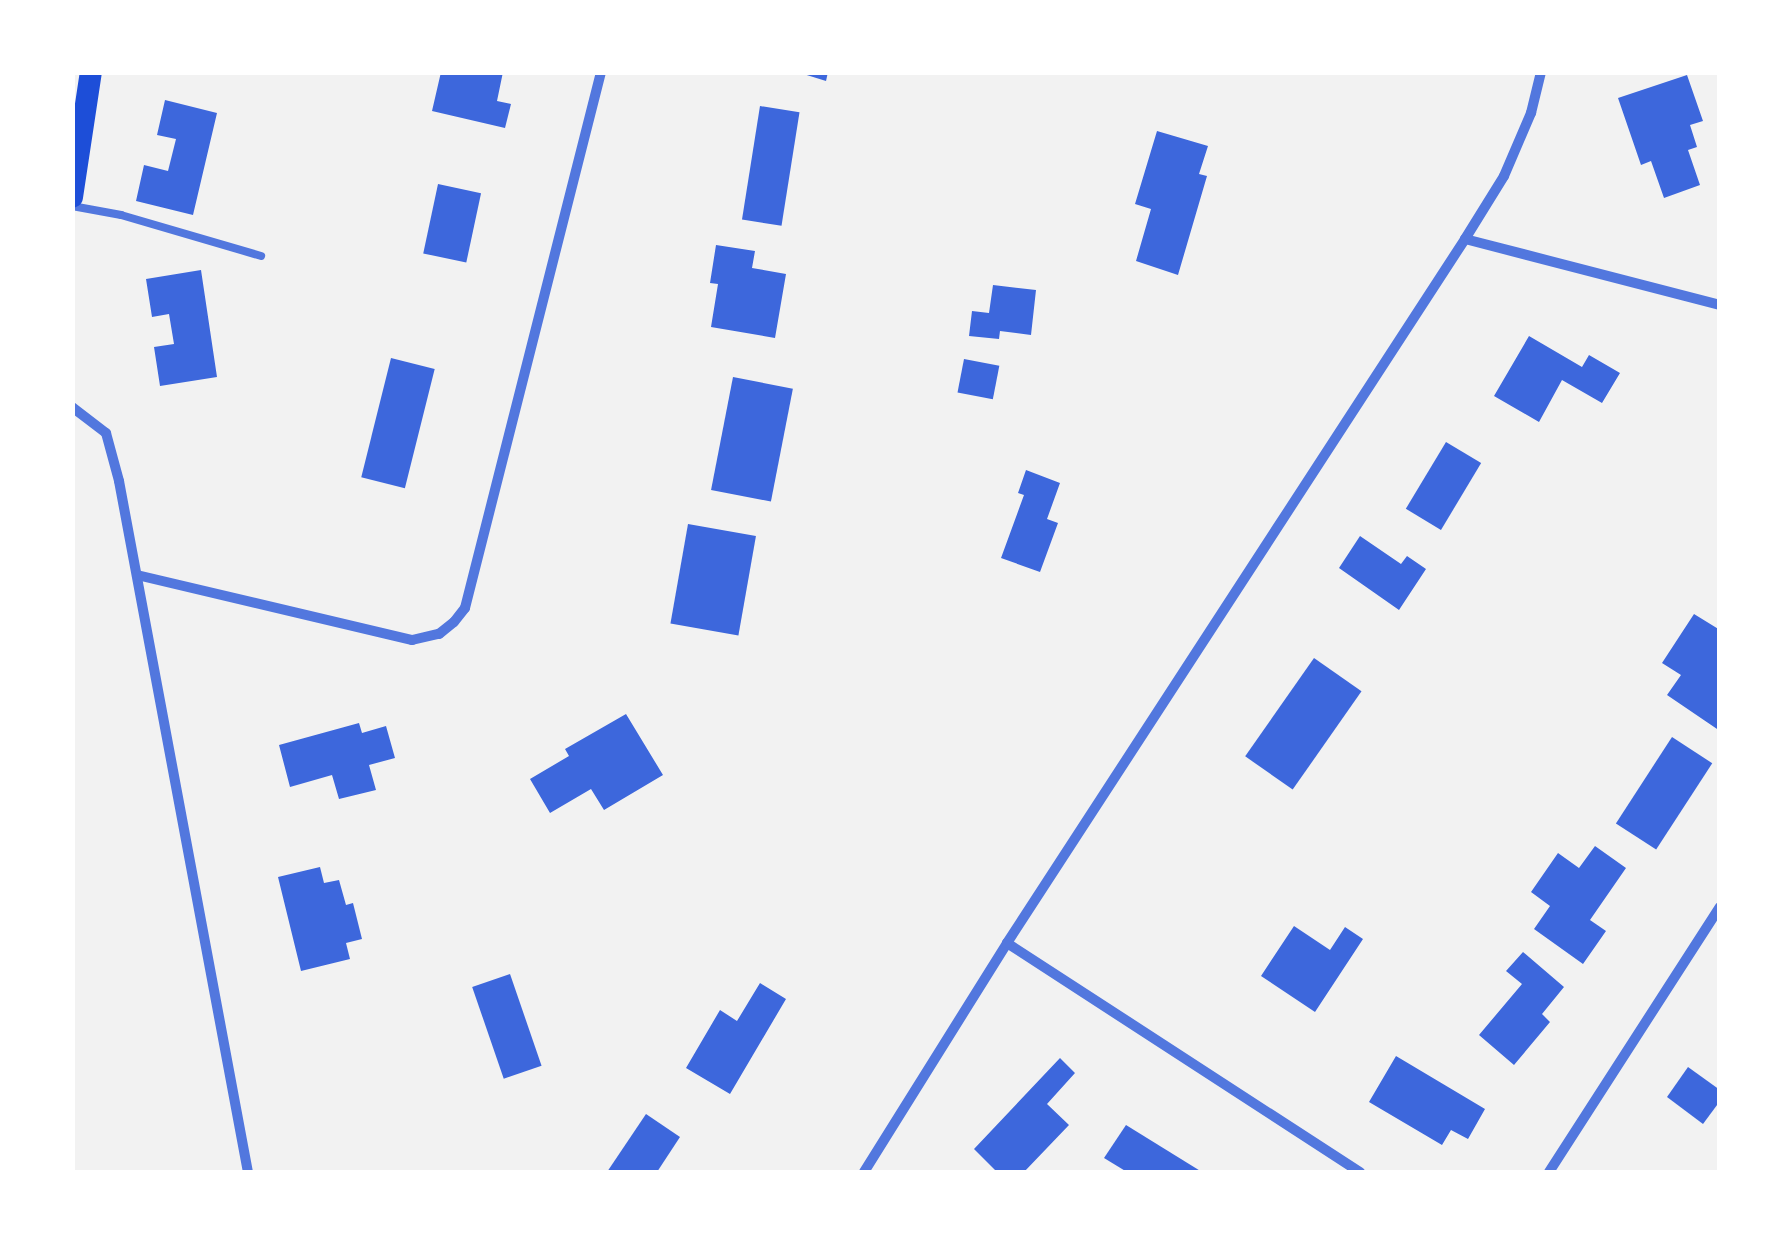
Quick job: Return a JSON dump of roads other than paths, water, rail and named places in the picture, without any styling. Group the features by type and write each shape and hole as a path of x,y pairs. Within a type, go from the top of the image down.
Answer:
{"main road":[{"path":"72,196 92,72"}],"street":[{"path":"137,576 412,640 439,634 454,622 465,608 601,72"},
{"path":"864,1172 1007,942 1466,239 1504,176 1531,112 1541,72"},
{"path":"1466,239 1720,306"},
{"path":"72,408 106,433 137,576 248,1172"},
{"path":"1548,1172 1720,907"},
{"path":"1007,942 1360,1172"}],"lane":[{"path":"72,206 121,215 261,256"}]}
